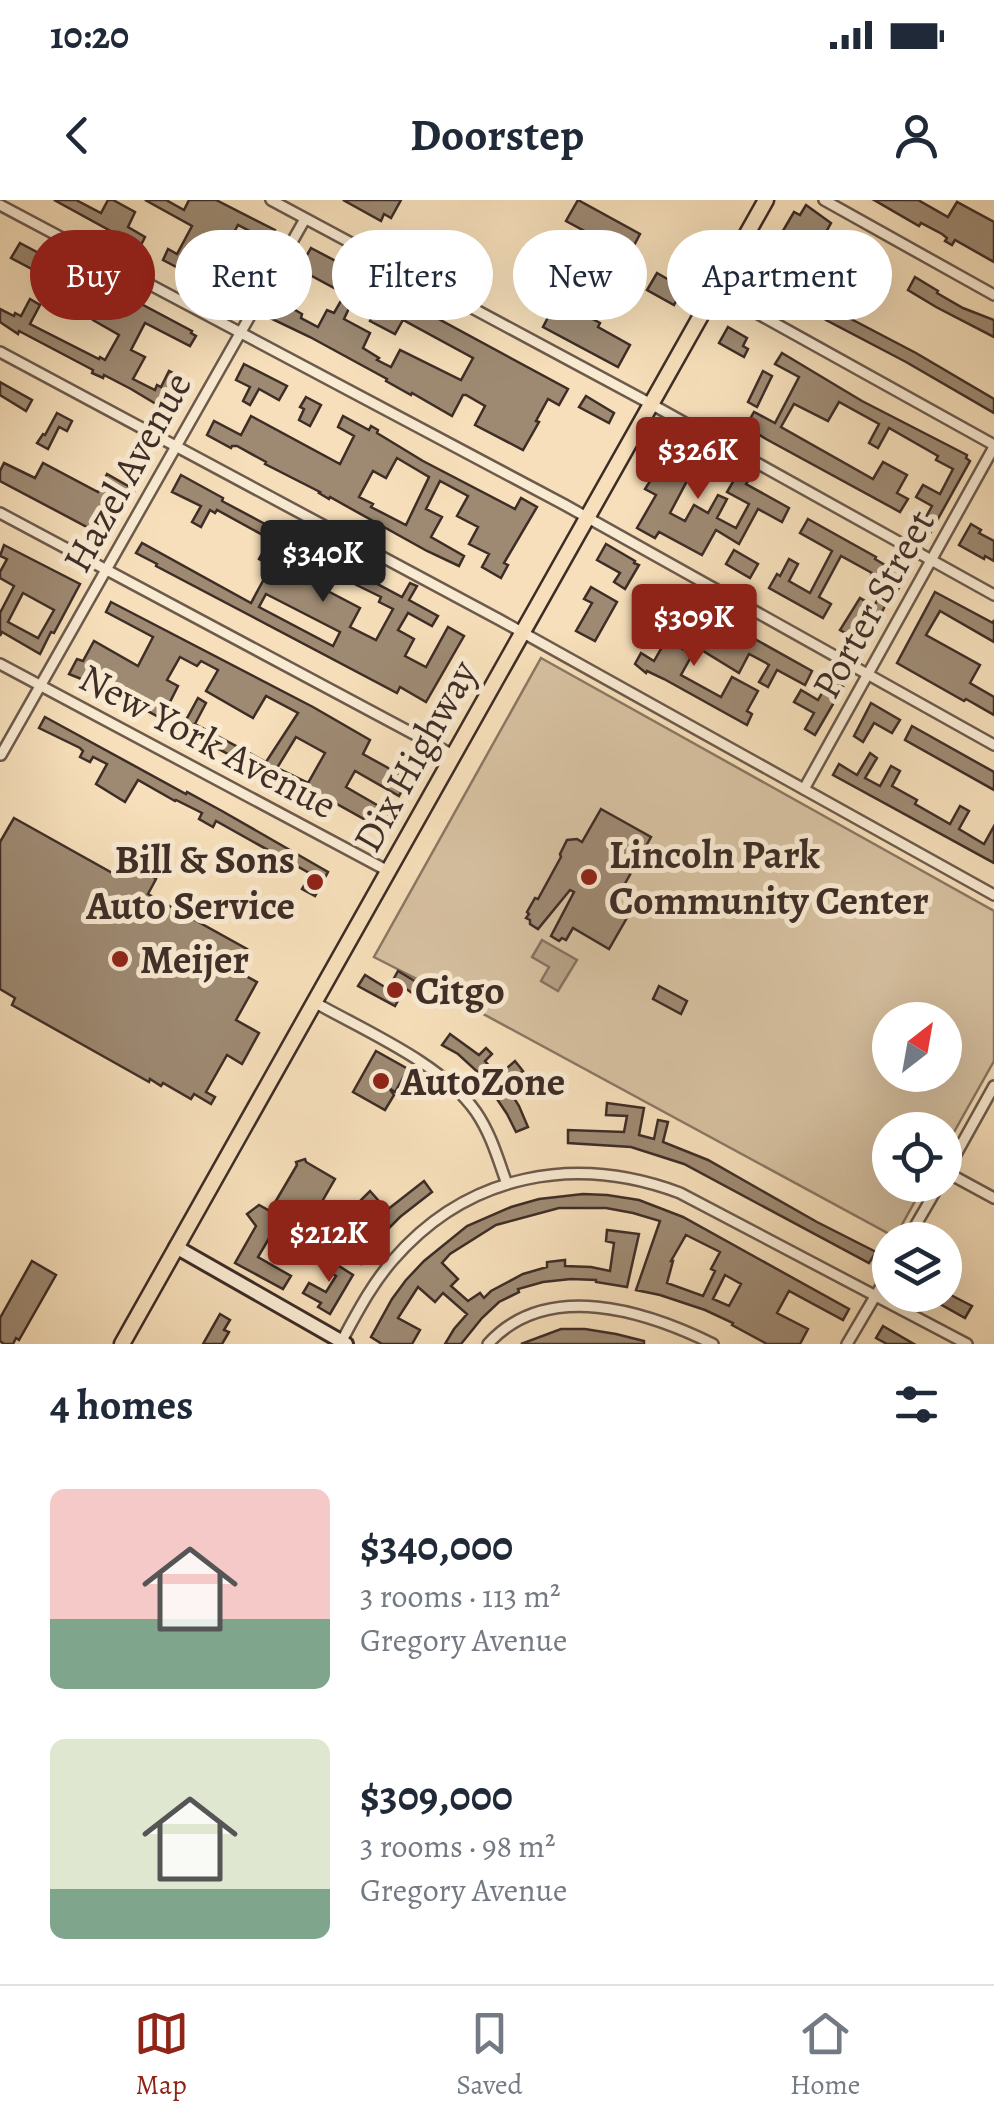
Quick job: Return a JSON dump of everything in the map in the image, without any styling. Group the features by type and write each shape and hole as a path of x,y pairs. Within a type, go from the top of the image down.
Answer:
{"main road":[{"name":"Dix Highway","path":"749,230 766,200"},
{"name":"Dix Highway","path":"122,1344 698,320"}],"street":[{"path":"824,200 994,295"},
{"path":"278,202 994,595"},
{"path":"0,205 587,518 994,745"},
{"name":"Hazel Avenue","path":"1,755 306,219"},
{"path":"769,320 994,446"},
{"path":"0,352 522,632 994,895"},
{"name":"Porter Street","path":"804,789 994,446"},
{"path":"0,512 454,755"},
{"name":"New York Avenue","path":"0,664 388,871"},
{"path":"314,1002 450,1082 482,1121 507,1184"},
{"path":"962,1144 994,1086"},
{"path":"176,1247 342,1343 374,1284 411,1240 456,1206 507,1184 579,1172 618,1175 656,1184 703,1203 872,1293"},
{"path":"962,1181 994,1198"},
{"path":"847,1344 872,1302"},
{"path":"488,1344 533,1312 570,1306 649,1318 713,1344"},
{"path":"908,1312 967,1344"}],"shaded area":[{"path":"541,658 994,911 994,1061 962,1118 962,1112 872,1112 872,1202 915,1202 903,1222 872,1225 374,957"},
{"path":"542,940 577,960 558,991 541,981 549,967 532,957"}],"building":[{"path":"54,200 76,200 101,213 108,200 113,200 135,212 128,227 133,230 109,230"},
{"path":"145,200 166,200 184,210 189,200 216,200 275,230 248,230 238,225 235,230 190,230 192,226"},
{"path":"343,200 401,200 391,218 384,214 381,221"},
{"path":"578,200 633,230 583,230 566,221"},
{"path":"874,200 918,200 948,217 957,202 994,222 994,262 955,240 952,245 942,234 921,223 919,226"},
{"path":"806,205 831,223 827,230 783,230 794,212 800,215"},
{"path":"20,243 30,248 30,268 11,258"},
{"path":"168,249 175,253 175,266 163,260"},
{"path":"312,249 332,259 332,287 312,276"},
{"path":"657,273 667,279 667,301 647,290"},
{"path":"915,277 963,308 994,320 994,337 908,290"},
{"path":"30,299 30,324 99,359 105,360 119,335 93,320 155,320 155,311 196,336 190,346 145,323 131,350 145,357 133,379 155,390 157,385 161,387 169,371 179,376 170,392 184,400 176,416 131,389 92,373 93,370 19,331 18,334 0,322 0,309 21,316"},
{"path":"327,310 332,312 332,320 346,320 370,333 363,348 391,367 400,350 461,380 473,358 403,320 440,320 568,389 559,405 548,399 523,450 475,425 485,406 466,395 452,416 274,320 305,320 318,327"},
{"path":"370,320 403,320 395,334"},
{"path":"547,320 594,320 600,323 598,327 630,345 618,367 543,327"},
{"path":"826,320 853,320 916,353 994,399 994,413"},
{"path":"728,327 747,338 744,357 719,343"},
{"path":"782,353 862,401 967,455 970,461 929,535 919,530 932,506 916,497 923,485 940,494 953,469 936,460 938,456 889,428 878,448 869,443 879,424 839,402 828,421 794,404 781,427 873,479 883,462 907,475 897,493 908,499 900,512 746,426 754,412 775,423 799,377 775,364"},
{"path":"244,364 287,386 279,400 259,389 250,405 243,401 250,387 236,380"},
{"path":"763,371 772,376 757,407 748,402"},
{"path":"0,382 32,400 26,411 0,395"},
{"path":"586,396 614,413 609,423 579,407"},
{"path":"306,397 321,405 310,426 299,420"},
{"path":"57,413 72,421 67,431 59,427 48,449 37,443"},
{"path":"251,416 340,464 354,436 338,427 343,416 369,430 371,426 423,461 515,509 521,498 537,507 504,563 508,565 501,578 482,567 489,554 469,544 478,527 457,516 468,496 440,481 426,509 442,517 431,537 464,556 459,566 237,446 231,448 207,435 214,421 241,435","holes":["397,458 429,477 406,525 359,497 373,471 386,478"]},
{"path":"680,433 705,447 670,513 685,521 694,505 708,513 718,495 727,499 717,518 736,528 749,504 727,492 737,475 789,508 782,522 758,509 739,544 716,530 702,555 659,532 655,538 637,528 656,495 645,489 655,479 675,435"},
{"path":"4,463 35,478 43,463 98,492 107,474 135,490 130,499 123,496 102,535 0,481"},
{"path":"181,475 402,597 410,583 417,586 409,600 438,616 432,626 408,613 398,630 414,639 405,656 426,667 448,627 464,636 426,702 400,687 397,693 136,553 142,543 251,603 271,566 259,559 270,539 217,510 210,510 201,527 192,522 201,506 172,492","holes":["330,572 381,597 379,602 393,609 376,640 350,627 360,608 322,588","266,594 340,632 333,646 259,607"]},
{"path":"808,519 876,557 904,579 866,644 840,630 860,598 874,606 887,584 872,573 841,556 819,597 831,604 823,618 769,588 789,559 798,564 789,581 810,593 832,551 800,533"},
{"path":"971,524 994,541 994,561 959,545"},
{"path":"606,544 639,565 625,589 614,582 620,573 597,560"},
{"path":"4,545 80,584 40,654 2,632 0,636 0,613 14,586 0,578 7,559 0,556","holes":["23,593 54,610 38,638 8,622"]},
{"path":"734,550 758,564 750,578 726,564"},
{"path":"591,587 617,602 595,641 576,631 592,603 584,599"},
{"path":"935,592 993,623 994,620 994,642 940,611 926,635 980,665 970,683 994,697 994,715 897,663"},
{"path":"684,600 696,607 678,646 692,655 681,675 721,697 732,677 758,691 747,711 752,714 747,725 635,664 641,653 654,661 670,633 653,623 659,613 673,621"},
{"path":"111,602 370,740 363,754 408,779 399,796 355,771 346,787 389,812 380,828 335,803 331,809 106,689 69,674 77,659 83,661 94,641 138,666 153,637 106,612","holes":["180,657 197,666 201,661 218,670 206,691 253,718 266,696 298,713 266,762 195,724 206,703 198,698 186,720 172,713 175,707 169,704 178,686 167,680","296,737 325,753 308,783 277,768"]},
{"path":"730,625 812,671 805,685 777,670 768,687 759,682 769,665 766,663 749,654 739,673 700,649 706,639 718,646"},
{"path":"830,679 843,687 815,735 805,729 814,713 794,702 801,690 818,700"},
{"path":"871,703 900,720 892,733 874,723 863,742 854,736"},
{"path":"45,717 328,872 315,896 302,889 311,874 216,821 213,827 199,819 202,813 138,780 125,802 96,784 107,764 93,757 90,762 80,757 80,748 39,728"},
{"path":"912,726 994,772 994,790 905,740"},
{"path":"870,753 877,758 865,778 880,786 891,766 900,771 892,786 917,800 915,804 950,824 960,806 969,811 959,829 984,844 994,826 994,863 833,775 839,764 857,775"},
{"name":"Lincoln Park Community Center","path":"601,809 651,837 612,907 628,916 609,949 573,928 566,940 551,936 574,892 570,890 538,929 526,918 567,840 582,842"},
{"name":"Meijer","path":"14,818 116,875 124,861 156,879 148,894 247,949 235,970 257,982 236,1020 259,1033 242,1064 227,1055 206,1092 215,1097 211,1104 194,1094 191,1099 163,1083 161,1086 150,1079 149,1082 12,1005 15,998 0,989 0,842"},
{"name":"Citgo","path":"398,971 418,983 412,993 405,988 395,1006 358,986 365,975 388,989"},
{"path":"659,986 687,1001 681,1014 653,999"},
{"path":"450,1034 479,1055 486,1048 492,1054 485,1061 498,1076 515,1061 523,1071 506,1085 528,1127 516,1132 481,1075 442,1045"},
{"name":"AutoZone","path":"376,1051 408,1069 395,1092 389,1088 394,1095 385,1110 353,1092"},
{"path":"607,1103 644,1108 639,1135 654,1139 658,1120 668,1122 663,1142 708,1160 872,1250 872,1258 869,1263 684,1164 631,1147 568,1143 568,1130 624,1132 627,1116 606,1115"},
{"path":"305,1159 335,1179 305,1231 281,1218 258,1257 291,1276 283,1289 235,1263 256,1226 247,1214 259,1205 270,1211 296,1162"},
{"path":"424,1181 432,1192 378,1239 361,1264 330,1241 336,1233 356,1247 377,1221 360,1201 370,1191 387,1210"},
{"path":"583,1194 639,1200 683,1217 849,1309 843,1320 789,1291 777,1313 808,1329 800,1344 767,1344 705,1310 636,1290 660,1221 606,1208 559,1208 496,1225 450,1254 442,1263 458,1279 451,1286 468,1301 480,1293 484,1298 523,1274 547,1267 547,1262 565,1260 565,1266 610,1271 614,1243 606,1241 607,1230 639,1234 627,1287 571,1279 518,1289 482,1318 461,1344 445,1344 467,1314 443,1293 435,1302 418,1287 398,1318 420,1330 412,1344 382,1344 371,1337 392,1299 424,1261 467,1226 539,1199","holes":["686,1235 720,1252 703,1296 667,1283 671,1261","725,1275 741,1284 729,1306 713,1299"]},
{"path":"319,1253 353,1275 330,1314 318,1307 321,1303 303,1293 309,1283 326,1292 336,1276 314,1261"},
{"path":"32,1261 56,1275 19,1340 4,1344 0,1341 0,1318"},
{"path":"962,1301 972,1306 965,1318 954,1312 962,1312"},
{"path":"220,1314 230,1320 224,1330 229,1332 222,1344 203,1344"},
{"path":"883,1326 914,1344 887,1344 876,1338"},
{"path":"561,1329 616,1334 644,1344 521,1344"}],"place":[{"name":"Lincoln Park Community Center","path":"589,877"},
{"name":"Bill & Sons Auto Service","path":"315,882"},
{"name":"Meijer","path":"120,959"},
{"name":"Citgo","path":"395,990"},
{"name":"AutoZone","path":"381,1081"}]}
